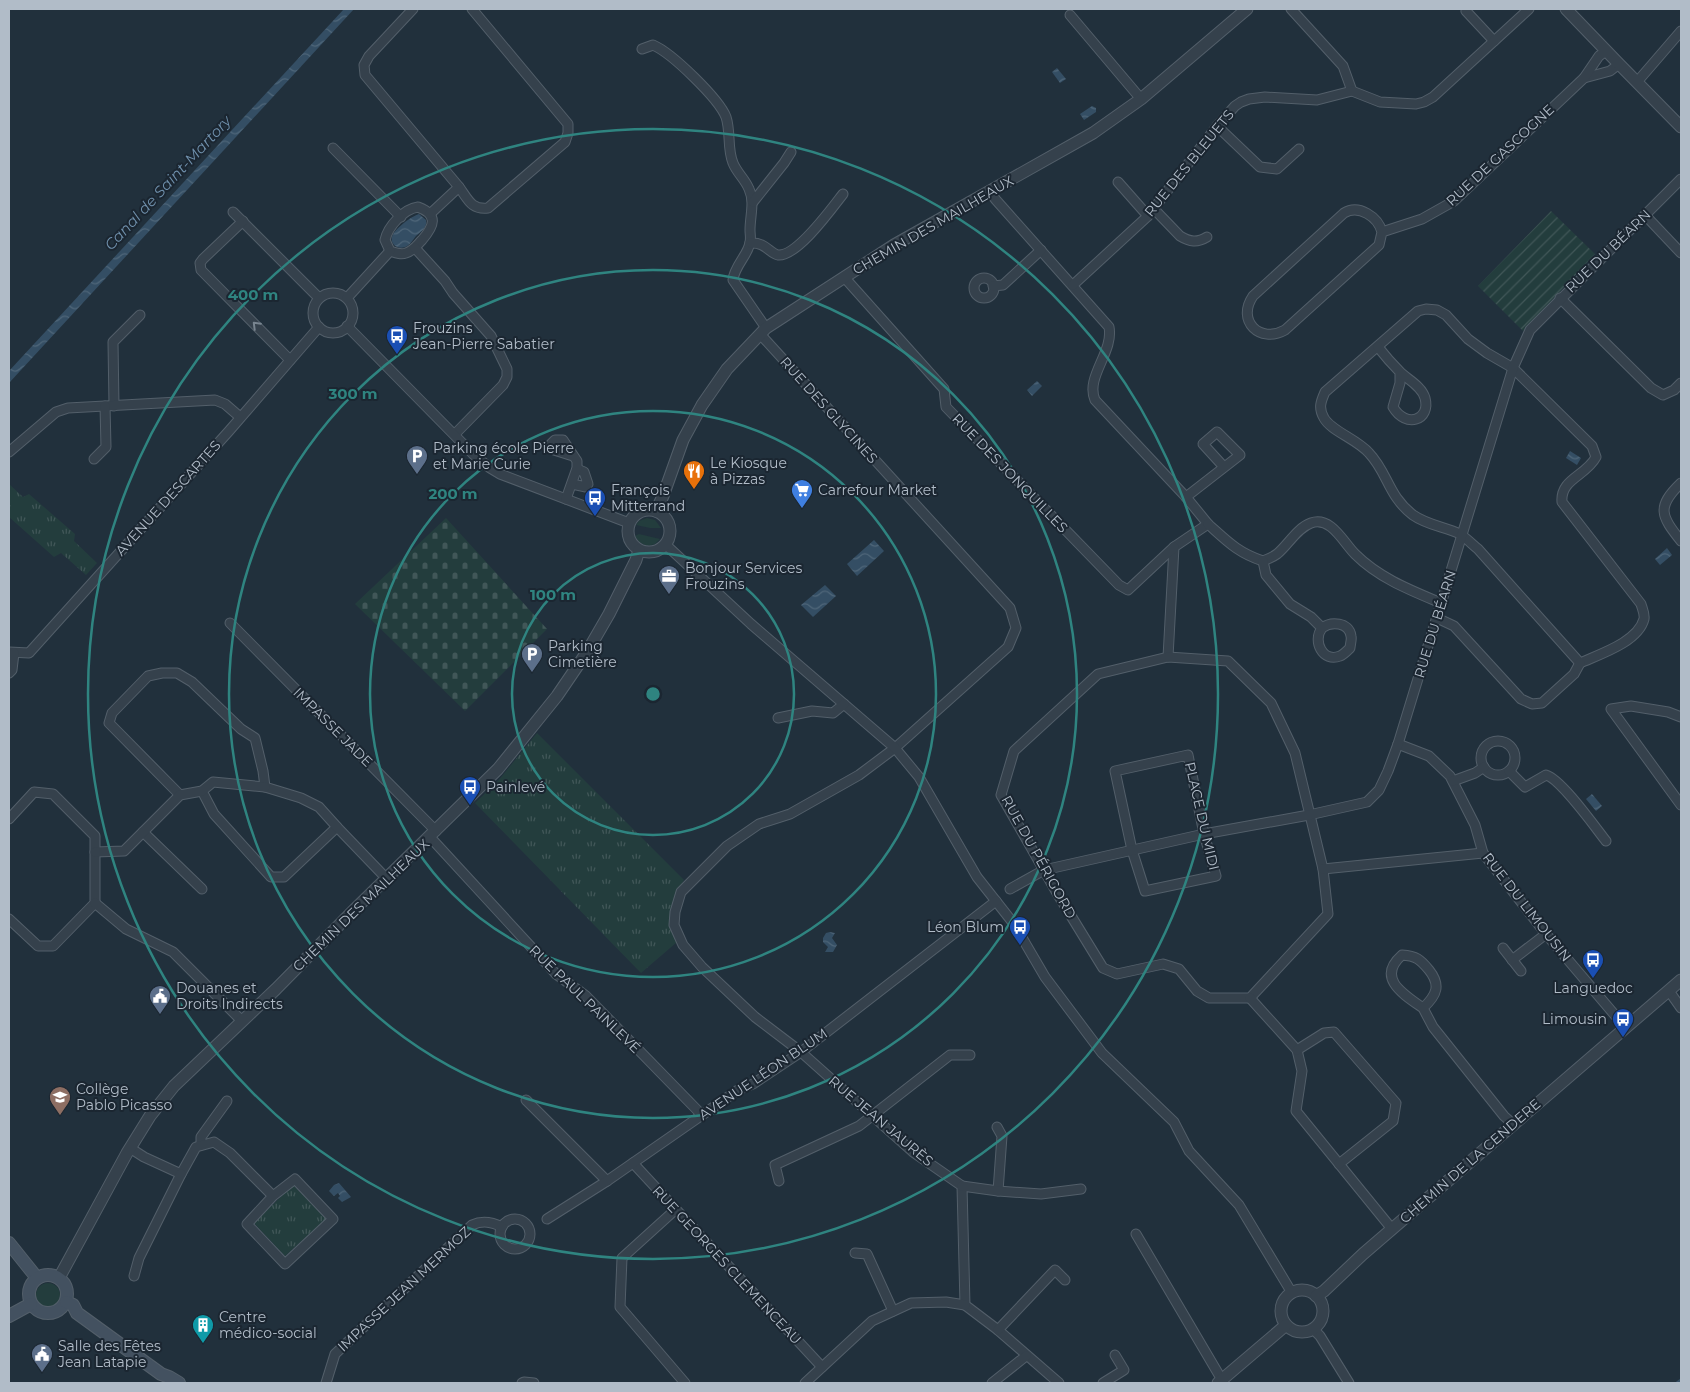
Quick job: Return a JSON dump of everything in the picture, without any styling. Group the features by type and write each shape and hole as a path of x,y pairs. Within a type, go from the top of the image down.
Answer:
{"main road":[{"path":"9,1243 26,1266 34,1282"},
{"path":"50,1275 59,1278 67,1290 63,1306 55,1312 46,1313 37,1310 31,1304 29,1293 34,1282 50,1275"},
{"path":"9,1316 31,1304"},
{"path":"63,1306 78,1313 161,1374 179,1383"}],"street":[{"path":"413,9 369,56 364,65 366,75 472,205 488,208 565,142 568,124 472,9"},
{"name":"CHEMIN DES MAILHEAUX","path":"656,511 683,440 702,405 727,369 763,331 894,245 1093,133 1142,99 1247,9"},
{"path":"1291,9 1343,66 1352,91 1380,102 1416,104 1433,97 1529,9"},
{"path":"1467,9 1466,11 1494,41"},
{"path":"1566,9 1681,127"},
{"path":"1070,15 1142,99"},
{"path":"1637,82 1681,31"},
{"path":"642,49 653,45 668,53 685,68 722,110 726,118 733,163 748,186 753,202 750,243 757,243 779,255 786,254 809,236 843,194"},
{"name":"RUE DE GASCOGNE","path":"1382,232 1422,219 1454,201 1584,78 1599,56 1606,50"},
{"name":"RUE DE GASCOGNE","path":"1584,78 1610,71 1619,64"},
{"name":"RUE DES BLEUETS","path":"1073,285 1151,213 1217,126 1235,106 1249,99 1265,97 1317,100 1352,91"},
{"path":"1217,126 1260,167 1277,169 1299,149"},
{"path":"333,148 401,217"},
{"path":"753,202 791,152"},
{"name":"RUE DU BÉARN","path":"1010,889 1044,870 1204,834 1367,802 1378,790 1388,772 1398,744 1513,368 1530,330 1681,179"},
{"path":"1118,182 1151,213 1184,239 1196,242 1207,237"},
{"path":"430,214 459,187"},
{"path":"989,191 1109,327 1110,339 1092,390 1095,400 1186,497 1208,524 1235,549 1263,561 1276,555 1310,524 1322,522 1332,527 1356,555 1382,577 1441,604"},
{"path":"418,207 430,214 433,226 415,248 403,254 390,251 386,240 387,233 401,217 411,208 418,207"},
{"path":"1353,209 1364,212 1378,223 1382,232 1379,245 1285,330 1268,335 1261,333 1251,324 1247,313 1253,296 1344,213 1353,209"},
{"path":"233,212 319,298"},
{"path":"1645,215 1681,253"},
{"path":"243,221 203,259 200,264 201,270 290,360"},
{"name":"RUE DES GLYCINES","path":"750,243 736,269 733,280 763,331 1010,608 1016,628 1008,648 895,748 859,775 790,814 759,824 727,846 681,892 677,901 674,925 683,945 755,1017 801,1052"},
{"path":"415,248 491,336 507,369 507,377 497,392 455,434"},
{"path":"994,286 1003,285 1041,250"},
{"path":"347,298 390,251"},
{"name":"RUE DES JONQUILLES","path":"844,277 944,389 946,407 1119,585 1128,590 1174,547"},
{"path":"333,292 347,298 353,312 347,326 342,330 330,332 319,327 313,316 313,309 319,298 333,292"},
{"path":"1560,298 1650,388 1663,395 1674,390 1681,383"},
{"path":"1437,618 1454,626 1521,700 1532,704 1542,702 1574,674 1580,663 1621,644 1640,628 1645,617 1641,604 1562,502 1565,486 1592,465 1596,457 1592,446 1513,368 1474,344 1446,315 1437,310 1426,309 1418,311 1325,392 1321,402 1321,412 1325,420 1334,428 1361,444 1371,454 1392,492 1401,504 1415,516 1429,524 1462,535 1478,549 1580,663"},
{"path":"94,459 106,446 113,342 140,315"},
{"path":"347,326 473,454 490,468 500,474 629,523"},
{"name":"AVENUE DESCARTES","path":"11,652 29,653 319,327"},
{"path":"1378,347 1400,372 1418,387 1425,397 1422,415 1415,420 1406,420 1398,415 1394,407 1400,383 1400,372"},
{"path":"9,452 56,412 68,408 215,400 225,404 240,417"},
{"path":"566,499 577,469 577,461 574,456"},
{"path":"1186,497 1224,467"},
{"path":"572,484 582,488 588,484 584,472 577,469"},
{"path":"1681,483 1670,494 1664,505 1663,515 1668,525 1681,541"},
{"path":"656,511 667,520 669,539 660,549 653,552 639,550 628,537 629,523 633,516 640,512 656,511"},
{"path":"1168,657 1174,547 1208,524"},
{"path":"665,544 751,624 895,748 919,777 977,877 1014,924 1045,977 1102,1053 1174,1122 1189,1151 1239,1205 1292,1293"},
{"name":"CHEMIN DES MAILHEAUX","path":"59,1278 109,1184 150,1116 178,1082 498,769 557,696 587,652 610,614 639,550"},
{"path":"1263,561 1266,575 1290,604 1311,617 1322,628"},
{"name":"IMPASSE JADE","path":"230,623 433,834"},
{"path":"9,673 12,670 11,652"},
{"name":"RUE DU PÉRIGORD","path":"1168,657 1228,661 1272,702 1294,753 1309,814 1323,869 1328,914 1250,998 1209,998 1197,991 1179,969 1163,964 1117,974 1103,968 1001,795 1014,751 1098,674 1168,657"},
{"path":"180,795 109,722 112,713 148,676 162,673 177,673 192,682 241,729 255,738 264,771 265,787"},
{"path":"778,718 812,711 833,713 844,704"},
{"path":"1681,717 1668,712 1631,706 1611,709 1681,805"},
{"path":"1498,740 1508,743 1514,751 1515,760 1509,771 1498,775 1489,772 1484,767 1481,760 1482,750 1489,743 1498,740"},
{"name":"RUE DU LIMOUSIN","path":"1398,744 1429,756 1450,776 1474,825 1483,853 1546,934 1625,1027"},
{"name":"PLACE DU MIDI","path":"1188,755 1204,834 1216,876 1145,891 1132,850 1115,772 1188,755"},
{"path":"1453,782 1484,767"},
{"path":"1509,771 1525,787 1546,775 1552,776 1606,841"},
{"path":"95,852 124,851 180,795 202,791 212,782 265,787 301,798 319,807 386,878"},
{"path":"202,791 214,814 271,877 284,877 337,827"},
{"path":"9,819 34,792 53,794 95,836 95,903 53,946 38,946 9,919"},
{"path":"143,832 202,888"},
{"name":"RUE PAUL PAINLEVÉ","path":"433,834 556,974 586,996 702,1114"},
{"path":"1323,869 1483,853"},
{"name":"AVENUE LÉON BLUM","path":"547,1218 607,1181 738,1090 753,1084 801,1052 996,901"},
{"path":"95,903 126,929 173,952 242,1021"},
{"path":"1512,960 1546,934"},
{"path":"1503,948 1520,971"},
{"path":"1423,1008 1430,1002 1435,993 1436,982 1424,964 1414,956 1402,955 1394,962 1390,973 1394,983 1404,995 1423,1008 1433,1027 1504,1116 1513,1124"},
{"name":"CHEMIN DE LA CENDERE","path":"1316,1296 1681,980"},
{"path":"1669,991 1681,1008"},
{"path":"1250,998 1297,1050 1302,1071 1296,1111 1392,1229"},
{"path":"1297,1050 1324,1033 1334,1032 1396,1103 1393,1121 1340,1164"},
{"name":"RUE JEAN JAURÈS","path":"801,1052 913,1152 962,1186"},
{"path":"779,1181 775,1166 859,1126 950,1055 970,1056"},
{"path":"526,1100 607,1181"},
{"path":"201,1145 201,1137 227,1101"},
{"path":"997,1127 1002,1136 998,1191"},
{"path":"134,1276 138,1258 196,1147 214,1142 230,1152 274,1196"},
{"path":"130,1148 144,1157 182,1174"},
{"name":"RUE GEORGES CLEMENCEAU","path":"633,1163 822,1367"},
{"path":"294,1179 333,1219 285,1264 247,1224 274,1196 294,1179"},
{"path":"965,1305 962,1186 1041,1194 1081,1189"},
{"path":"675,1210 622,1258 620,1307 685,1383"},
{"name":"IMPASSE JEAN MERMOZ","path":"326,1383 334,1354 472,1225 479,1222 493,1223 502,1227"},
{"path":"1136,1234 1220,1382 1286,1325"},
{"path":"855,1253 867,1254 892,1311"},
{"path":"998,1330 1054,1270 1065,1280"},
{"path":"1304,1291 1316,1296 1320,1301 1322,1313 1321,1319 1313,1329 1306,1332 1298,1332 1286,1325 1281,1315 1284,1300 1292,1293 1304,1291"},
{"path":"805,1383 872,1321 911,1303 946,1302 965,1305 998,1330 1059,1383"},
{"path":"1313,1329 1320,1336 1349,1383"},
{"path":"1103,1383 1124,1370 1115,1355"},
{"path":"992,1383 1026,1356"},
{"path":"522,1383 534,1383"}],"green space":[{"path":"1551,211 1595,254 1523,331 1478,286"},
{"path":"9,484 23,497 29,494 75,534 74,541 97,563 86,575 61,553 54,557 9,517"},
{"path":"446,518 547,629 465,711 355,604"},
{"path":"647,518 655,520 661,528 636,525 639,521"},
{"path":"639,534 660,539 655,544 647,546 639,542 635,536"},
{"path":"537,733 684,880 673,903 671,918 673,934 677,942 641,973 475,803 498,781"},
{"path":"293,1185 326,1219 285,1256 254,1223"},
{"path":"48,1283 57,1286 60,1295 57,1304 48,1307 39,1304 36,1295 39,1286"}],"water":[{"path":"344,9 354,9 9,383 9,371"},
{"path":"1057,68 1066,79 1060,83 1052,72"},
{"path":"1092,106 1096,108 1096,112 1084,120 1080,114"},
{"path":"419,214 426,220 424,229 406,246 400,248 395,246 392,242 392,237 396,230 412,217"},
{"path":"1037,381 1042,386 1032,396 1027,390"},
{"path":"1570,451 1581,458 1577,465 1566,458"},
{"path":"874,540 884,551 857,576 847,564"},
{"path":"1667,548 1672,555 1660,565 1655,559"},
{"path":"825,585 836,596 813,617 801,605"},
{"path":"1592,794 1602,806 1596,811 1586,799"},
{"path":"826,933 835,933 832,938 837,945 833,952 825,952 828,947 823,942 823,938"},
{"path":"339,1183 351,1197 342,1202 338,1198 340,1196 338,1193 334,1196 329,1191 334,1185"}],"waterway":[{"path":"1677,1383 1681,1380"}],"place":[{"name":"Frouzins Jean-Pierre Sabatier","path":"397,355"},
{"name":"Parking école Pierre et Marie Curie","path":"417,475"},
{"name":"Le Kiosque à Pizzas","path":"694,490"},
{"name":"Carrefour Market","path":"802,509"},
{"name":"François Mitterrand","path":"595,517"},
{"name":"Bonjour Services Frouzins","path":"669,595"},
{"name":"Parking Cimetière","path":"532,673"},
{"name":"Painlevé","path":"470,806"},
{"name":"Léon Blum","path":"1020,946"},
{"name":"Languedoc","path":"1593,979"},
{"name":"Douanes et Droits Indirects","path":"160,1015"},
{"name":"Limousin","path":"1623,1038"},
{"name":"Collège Pablo Picasso","path":"60,1116"},
{"name":"Centre médico-social","path":"203,1344"},
{"name":"Salle des Fêtes Jean Latapie","path":"42,1373"}],"water label":[{"name":"Canal de Saint-Martory","path":"168,183"}]}
